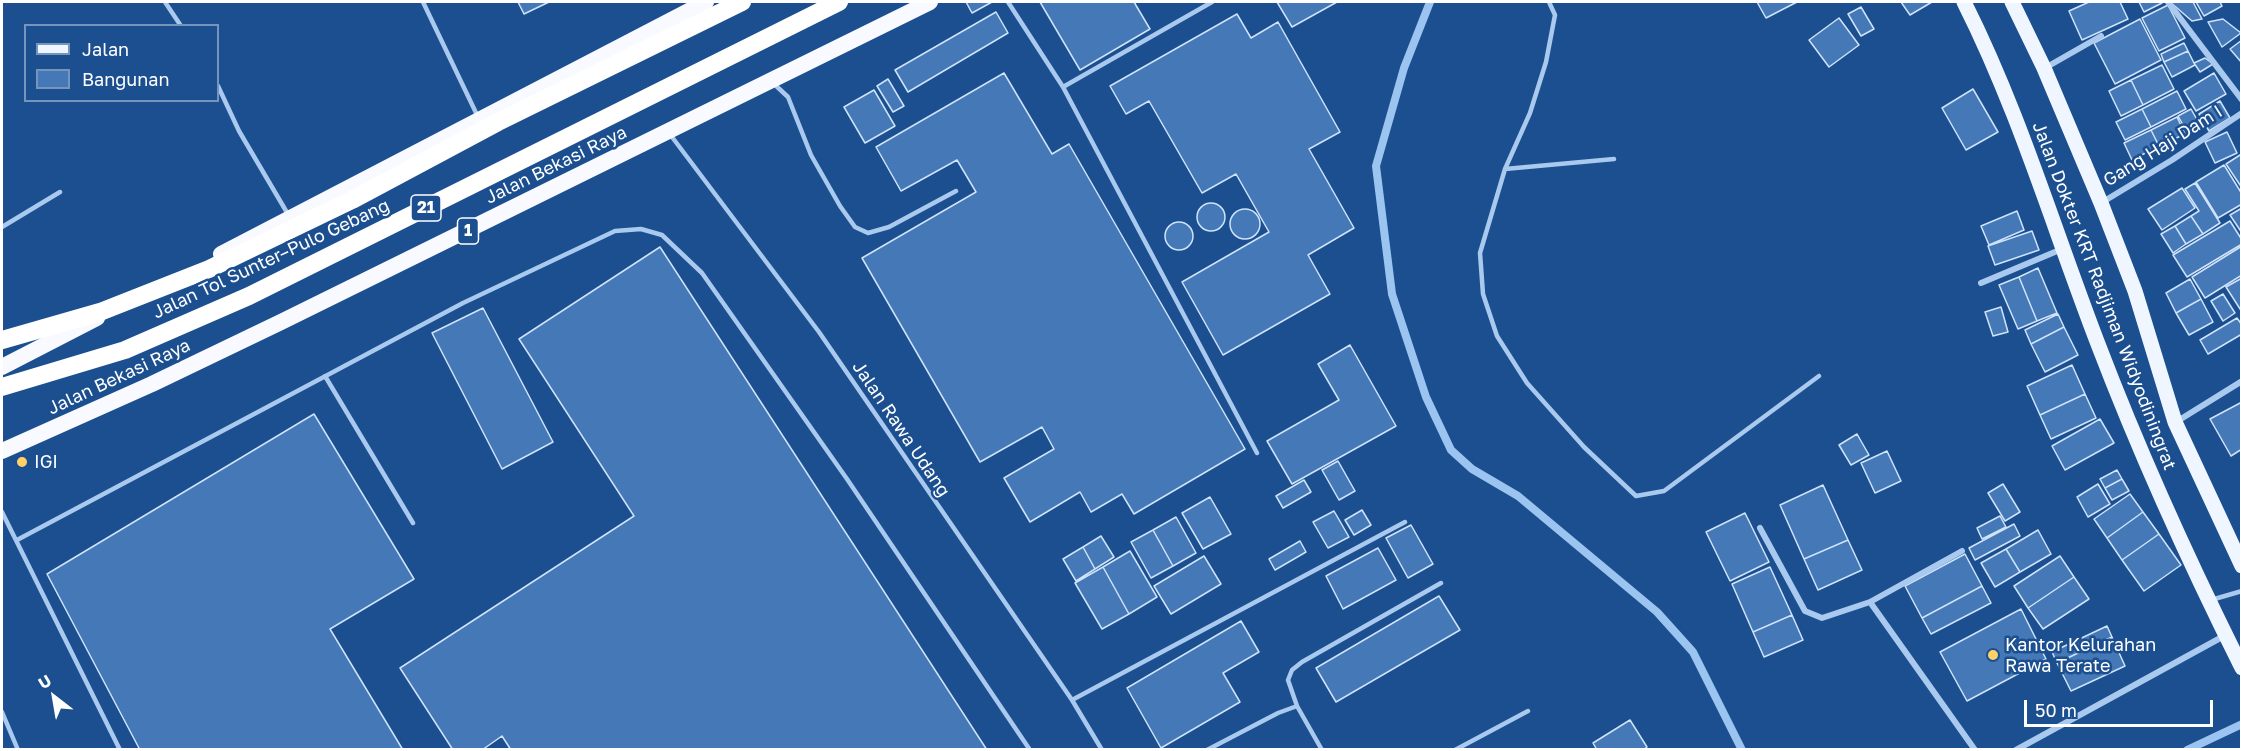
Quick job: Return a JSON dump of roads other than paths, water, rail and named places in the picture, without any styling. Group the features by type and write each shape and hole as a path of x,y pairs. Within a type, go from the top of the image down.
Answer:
{"highway":[{"path":"6,351 291,218 705,2"},
{"name":"Jalan Tol Sunter–Pulo Gebang","path":"6,351 209,270 352,200 498,122 742,2"},
{"name":"Jalan Tol Sunter–Pulo Gebang","path":"2,387 124,350 249,296 839,2"},
{"name":"Jalan Bekasi Raya","path":"2,451 152,384 930,2"}],"main road":[{"name":"Jalan Dokter KRT Radjiman Widyodiningrat","path":"1964,2 2024,139 2136,442 2239,662"},
{"name":"Jalan Dokter KRT Radjiman Widyodiningrat","path":"2016,3 2101,203 2135,291 2175,422 2241,566"}],"street":[{"path":"2168,2 2241,100"},
{"path":"2044,68 2101,36"},
{"name":"Gang Haji Dam I","path":"2101,203 2172,160 2241,113"},
{"path":"1981,283 2063,249"},
{"path":"2175,422 2241,381"},
{"path":"1760,528 1805,611 1822,618 1869,602 1962,551"},
{"path":"1869,602 1975,750"},
{"path":"2016,750 2225,635"}],"lane":[{"path":"165,2 180,24"},
{"path":"423,2 479,120"},
{"path":"1008,2 1063,87 1257,453"},
{"path":"1063,87 1212,2"},
{"path":"1549,2 1555,15 1546,62 1530,113 1505,169 1480,253 1483,294 1497,336 1527,383 1584,447 1636,496 1664,491 1819,376"},
{"path":"771,81 788,97 812,155 840,206 855,227 868,233 889,227 956,191"},
{"path":"219,88 239,131 291,218"},
{"name":"Jalan Rawa Udang","path":"668,131 819,332 1072,700 1102,750"},
{"path":"1505,169 1614,159"},
{"path":"2,227 60,192"},
{"path":"17,540 463,303 615,231 641,230 663,235 702,273 772,370 1030,750"},
{"path":"325,376 413,523"},
{"path":"2,512 120,750"},
{"path":"1072,700 1405,522"},
{"path":"1322,750 1297,706 1288,680 1292,670 1302,662 1441,583"},
{"path":"2209,601 2241,591"},
{"path":"1207,750 1297,706"},
{"path":"1455,750 1528,711"},
{"path":"2,712 18,750"}],"waterway":[{"path":"1430,2 1404,68 1376,166 1392,294 1426,397 1451,450 1472,469 1518,496 1657,612 1693,652 1742,750"},
{"path":"2187,750 2242,724"}],"place":[{"name":"IGI","path":"22,462"},
{"name":"Kantor Kelurahan Rawa Terate","path":"1993,655"}]}
